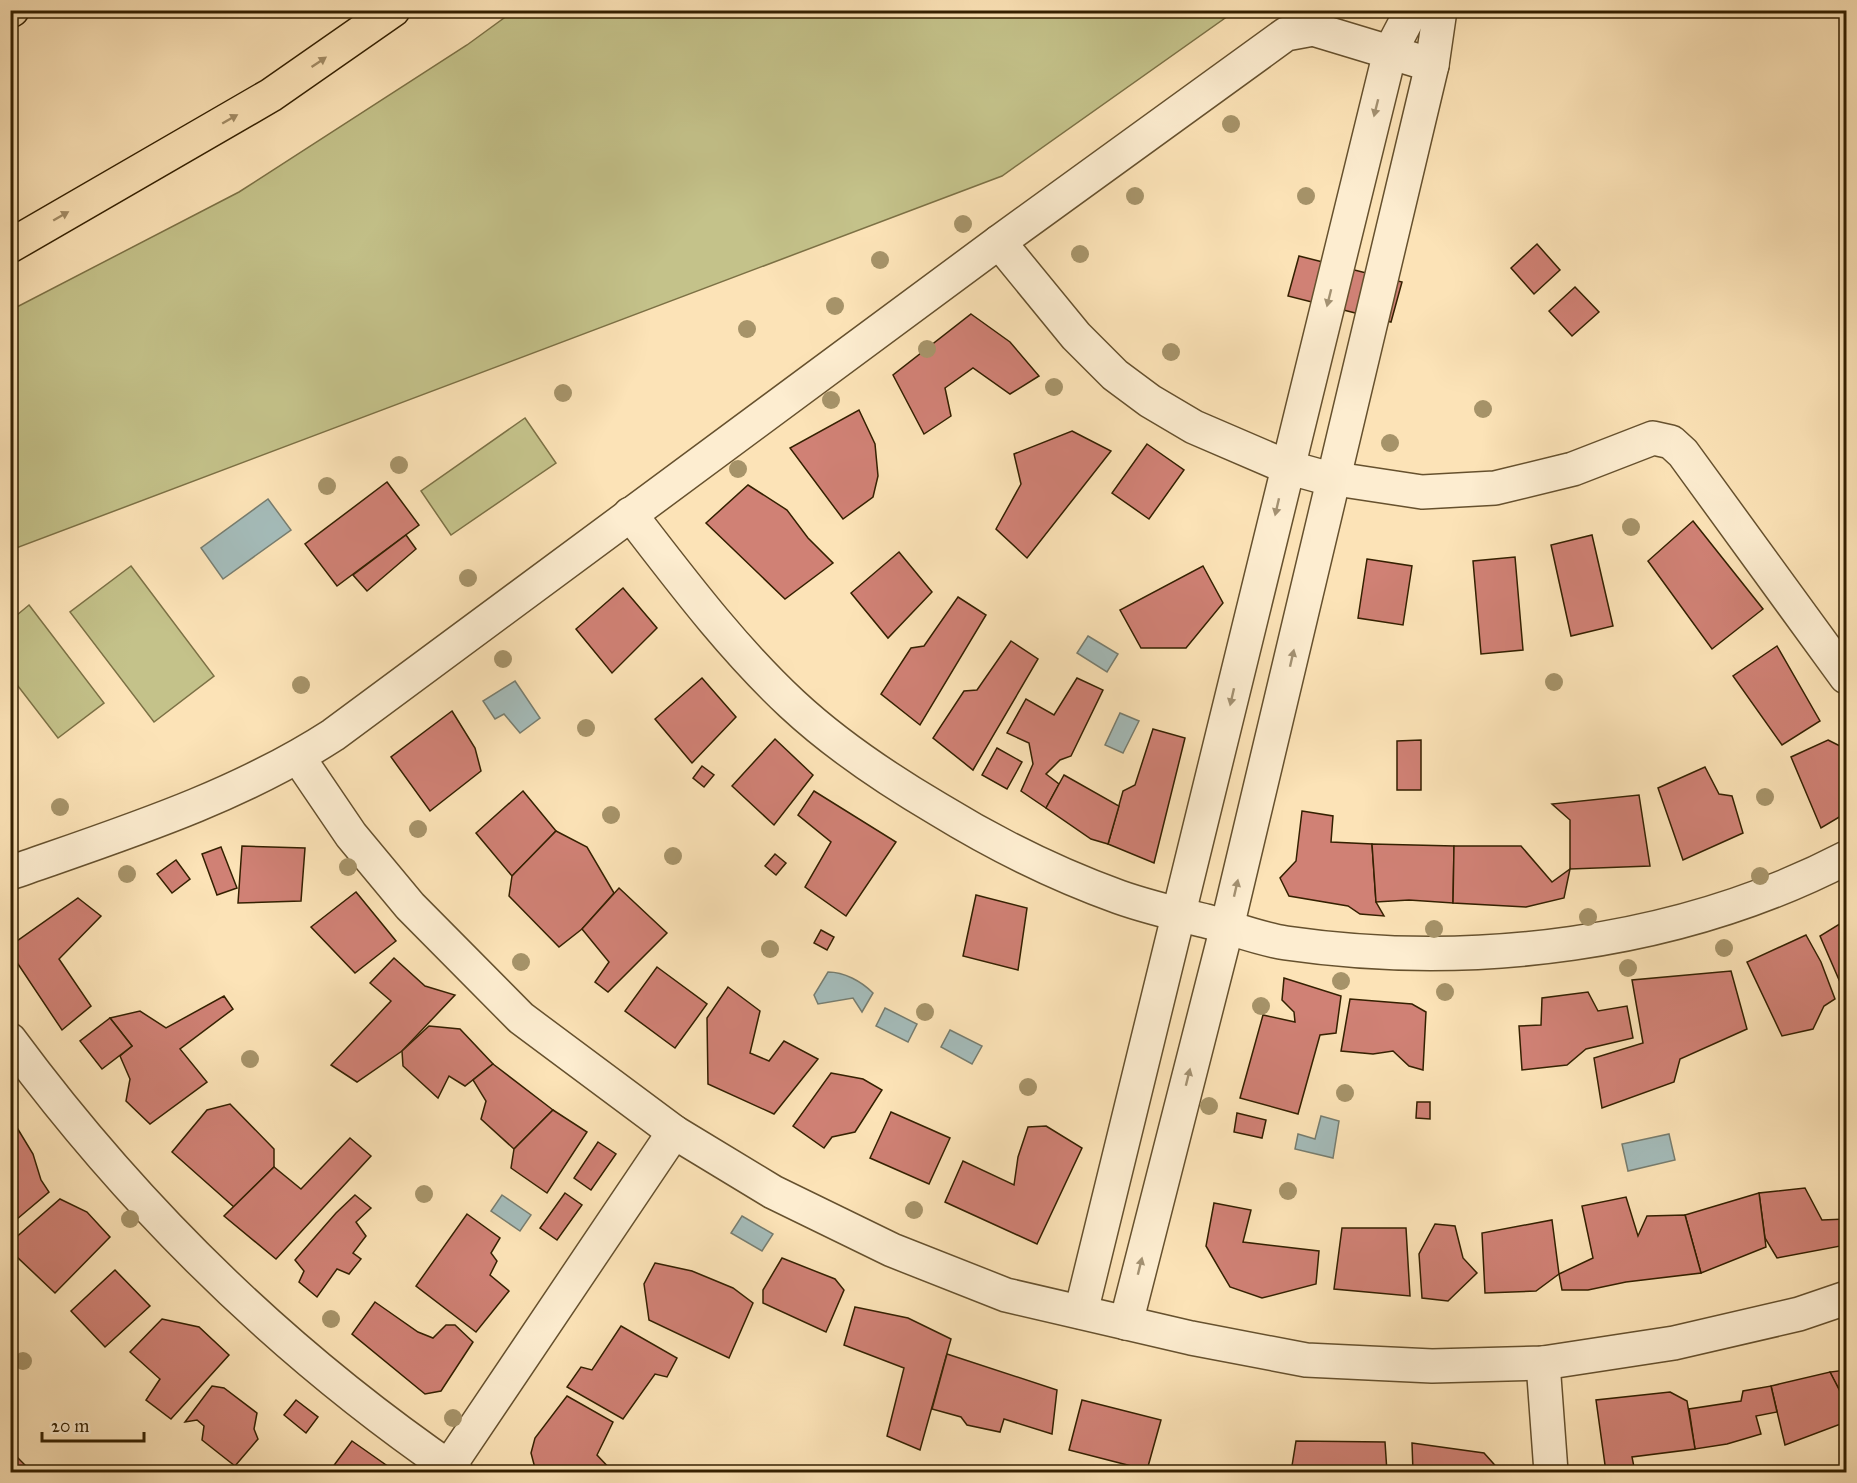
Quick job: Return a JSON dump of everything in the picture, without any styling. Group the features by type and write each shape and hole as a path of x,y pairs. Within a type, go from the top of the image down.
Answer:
{"highway":[{"path":"10,246 271,95 393,10"}],"street":[{"path":"1081,1312 1181,915 1287,467 1390,52 1412,10"},
{"path":"1125,1323 1227,927 1335,478 1432,65 1440,10"},
{"path":"10,873 211,800 298,757 333,735 999,242 1286,34 1313,29 1432,65"},
{"path":"999,242 1076,336 1115,375 1150,401 1194,427 1287,467 1335,478 1422,492 1495,489 1573,469 1653,438 1671,442 1683,453 1846,677"},
{"path":"630,514 710,616 793,705 883,776 957,821 1034,863 1121,898 1181,915 1283,942 1412,954 1497,952 1566,945 1701,916 1820,872 1846,858"},
{"path":"298,757 351,835 410,906 521,1018 675,1131 773,1192 892,1251 1006,1295 1125,1323 1306,1360 1432,1366 1543,1363 1674,1343 1799,1314 1846,1298"},
{"path":"10,1040 62,1108 190,1251 289,1345 450,1471 675,1131"},
{"path":"1543,1363 1551,1473"}],"shaded area":[{"path":"515,10 1235,11 1002,176 11,550 11,310 239,192 467,45"},
{"path":"525,418 556,463 451,535 421,491"},
{"path":"131,566 214,676 154,722 70,612"},
{"path":"29,605 104,703 58,738 11,677 11,620"}],"water":[{"path":"268,499 291,530 223,579 201,548"},
{"path":"1088,636 1118,654 1107,672 1077,653"},
{"path":"515,681 540,718 520,733 504,714 495,719 483,701"},
{"path":"1120,713 1139,721 1123,753 1105,745"},
{"path":"828,972 852,978 873,993 862,1012 853,998 818,1004 814,995"},
{"path":"885,1008 917,1024 908,1042 876,1026"},
{"path":"950,1030 982,1046 972,1064 941,1047"},
{"path":"1321,1116 1339,1121 1333,1158 1295,1149 1298,1134 1315,1139"},
{"path":"1669,1134 1675,1160 1628,1171 1622,1144"},
{"path":"502,1195 531,1215 520,1231 491,1211"},
{"path":"742,1216 773,1234 762,1251 731,1233"}],"building":[{"path":"1537,244 1560,270 1534,294 1511,268"},
{"path":"1299,256 1402,282 1391,322 1288,296"},
{"path":"1575,287 1599,312 1572,336 1549,311"},
{"path":"971,314 1010,342 1039,376 1010,394 973,368 945,388 951,416 924,434 893,375"},
{"path":"859,410 875,444 878,476 873,497 843,519 790,448"},
{"path":"1072,431 1111,451 1027,558 996,529 1021,484 1014,454"},
{"path":"1147,444 1184,470 1149,519 1112,493"},
{"path":"387,482 419,525 337,586 305,544"},
{"path":"748,485 787,510 808,538 833,563 785,599 706,523"},
{"path":"1693,521 1763,609 1712,649 1648,561"},
{"path":"406,535 416,549 367,591 353,575"},
{"path":"1592,535 1613,626 1571,636 1551,545"},
{"path":"899,552 932,592 888,638 851,593"},
{"path":"1515,557 1523,650 1481,654 1473,561"},
{"path":"1367,559 1412,566 1403,625 1358,618"},
{"path":"1203,566 1223,603 1186,648 1141,648 1120,610"},
{"path":"623,588 657,628 612,673 576,629"},
{"path":"958,597 986,615 920,725 881,694 911,648 924,646"},
{"path":"1011,641 1038,659 973,770 933,738 964,691 977,690"},
{"path":"1777,646 1820,721 1782,745 1733,676"},
{"path":"702,678 736,717 692,763 655,719"},
{"path":"1077,678 1103,690 1071,756 1060,760 1046,774 1059,784 1046,808 1021,791 1033,764 1029,743 1007,733 1026,699 1054,715"},
{"path":"452,711 475,748 481,771 430,811 391,757"},
{"path":"1153,729 1185,738 1154,863 1108,844 1123,791 1135,785"},
{"path":"775,739 813,775 774,825 732,786"},
{"path":"1421,740 1421,790 1397,790 1397,741"},
{"path":"1828,740 1846,749 1846,813 1821,828 1791,757"},
{"path":"997,748 1022,762 1007,789 982,775"},
{"path":"702,766 714,775 704,787 693,778"},
{"path":"1705,767 1719,794 1732,796 1743,833 1683,860 1658,788"},
{"path":"1064,775 1119,806 1108,844 1091,839 1046,808"},
{"path":"523,791 556,831 512,876 476,833"},
{"path":"814,791 896,842 846,916 805,887 831,842 798,815"},
{"path":"1639,795 1650,866 1570,869 1570,820 1552,804"},
{"path":"1302,811 1333,816 1331,842 1372,844 1376,902 1384,916 1360,914 1348,906 1289,896 1280,878 1296,861"},
{"path":"556,831 587,847 614,893 582,929 559,947 509,896 512,876"},
{"path":"1372,844 1454,846 1453,903 1409,900 1376,902"},
{"path":"242,846 305,848 301,901 238,903"},
{"path":"1454,846 1521,846 1552,882 1570,869 1564,898 1526,907 1453,903"},
{"path":"221,847 237,888 217,895 202,854"},
{"path":"775,854 786,863 776,875 765,866"},
{"path":"176,860 190,879 172,893 157,874"},
{"path":"619,888 667,933 608,992 595,982 609,962 582,929"},
{"path":"356,892 396,941 355,973 311,927"},
{"path":"976,895 1027,908 1018,970 963,956"},
{"path":"78,898 101,916 59,959 91,1006 62,1030 10,952 10,946"},
{"path":"1846,920 1846,996 1820,936"},
{"path":"821,930 834,937 827,950 814,943"},
{"path":"1806,935 1821,962 1835,999 1824,1006 1813,1029 1782,1036 1747,962"},
{"path":"394,958 425,986 455,995 402,1051 357,1082 331,1065 391,1001 370,983"},
{"path":"657,967 707,1004 675,1048 625,1011"},
{"path":"1731,971 1747,1029 1680,1059 1674,1082 1602,1108 1594,1058 1643,1043 1632,980"},
{"path":"1284,978 1341,996 1336,1033 1320,1035 1298,1114 1240,1098 1263,1015 1295,1022 1294,1012 1282,1000"},
{"path":"728,987 760,1011 750,1053 769,1061 784,1041 818,1059 774,1114 708,1084 707,1018"},
{"path":"1588,992 1598,1011 1627,1006 1633,1038 1586,1049 1567,1065 1522,1070 1519,1026 1541,1025 1542,998"},
{"path":"224,996 233,1009 180,1049 207,1082 150,1124 126,1101 130,1079 120,1056 132,1046 110,1018 140,1011 166,1028"},
{"path":"1350,999 1412,1004 1426,1012 1423,1070 1409,1066 1393,1051 1373,1054 1341,1051"},
{"path":"110,1018 132,1046 102,1069 80,1041"},
{"path":"429,1026 460,1029 493,1064 465,1086 449,1076 438,1098 403,1066 402,1051"},
{"path":"493,1064 553,1110 514,1149 481,1119 486,1101 473,1080"},
{"path":"831,1073 863,1079 882,1090 855,1132 832,1137 824,1148 793,1126"},
{"path":"1417,1102 1430,1102 1430,1119 1416,1118"},
{"path":"230,1104 274,1149 274,1167 234,1207 172,1152 207,1110"},
{"path":"553,1110 587,1132 547,1193 511,1168 514,1149"},
{"path":"891,1112 950,1138 929,1184 870,1158"},
{"path":"1237,1113 1266,1120 1262,1138 1234,1132"},
{"path":"16,1126 33,1154 41,1180 49,1192 10,1225 10,1130"},
{"path":"1046,1126 1082,1148 1037,1244 945,1202 963,1161 1014,1185 1018,1157 1028,1127"},
{"path":"350,1138 371,1156 276,1259 224,1216 274,1167 301,1189"},
{"path":"598,1142 616,1154 591,1190 574,1178"},
{"path":"1805,1188 1822,1220 1846,1219 1846,1245 1777,1258 1765,1238 1759,1193"},
{"path":"565,1193 582,1205 557,1240 540,1228"},
{"path":"1759,1193 1766,1247 1701,1273 1685,1215"},
{"path":"355,1195 371,1208 356,1222 366,1236 353,1253 361,1259 349,1274 337,1269 317,1297 299,1282 304,1271 295,1260"},
{"path":"1626,1197 1638,1236 1647,1216 1685,1215 1701,1273 1626,1282 1588,1290 1562,1290 1559,1274 1593,1258 1582,1206"},
{"path":"60,1199 87,1212 110,1237 55,1293 16,1256 13,1240"},
{"path":"1214,1203 1251,1210 1243,1242 1319,1251 1316,1284 1262,1298 1230,1287 1206,1246"},
{"path":"467,1214 500,1238 491,1253 497,1261 490,1275 509,1291 476,1332 416,1286"},
{"path":"1552,1220 1559,1274 1536,1291 1485,1293 1482,1233"},
{"path":"1435,1224 1455,1226 1463,1258 1477,1273 1448,1301 1422,1298 1419,1254"},
{"path":"1342,1228 1406,1228 1410,1296 1334,1289"},
{"path":"782,1258 835,1279 844,1290 826,1332 763,1303 763,1290"},
{"path":"655,1263 692,1271 733,1288 753,1303 729,1358 649,1320 644,1284"},
{"path":"115,1270 150,1306 105,1347 71,1311"},
{"path":"375,1302 418,1332 433,1338 446,1325 455,1325 473,1342 441,1391 425,1394 352,1334"},
{"path":"855,1307 908,1318 951,1339 920,1450 887,1436 904,1368 844,1345"},
{"path":"162,1319 199,1327 229,1355 171,1419 146,1400 160,1379 130,1352"},
{"path":"621,1326 677,1358 667,1377 655,1374 623,1419 567,1387 581,1367 592,1370"},
{"path":"947,1354 1057,1390 1052,1434 1004,1419 1000,1432 967,1425 961,1417 932,1409"},
{"path":"1846,1370 1846,1403 1830,1372"},
{"path":"1830,1372 1846,1403 1846,1422 1785,1445 1771,1386"},
{"path":"212,1386 224,1388 257,1413 254,1429 258,1439 235,1466 202,1440 204,1426 197,1420 185,1422"},
{"path":"1771,1386 1777,1412 1756,1416 1761,1434 1727,1444 1695,1449 1689,1409 1741,1401 1743,1391"},
{"path":"1670,1392 1687,1401 1695,1449 1632,1457 1635,1472 1606,1472 1596,1400"},
{"path":"567,1396 613,1422 597,1455 613,1472 536,1472 531,1453 535,1438"},
{"path":"296,1400 318,1417 306,1433 284,1415"},
{"path":"1082,1400 1161,1420 1147,1470 1069,1450"},
{"path":"352,1441 396,1472 329,1472"},
{"path":"1296,1441 1385,1442 1387,1472 1291,1472"},
{"path":"1412,1443 1484,1453 1501,1472 1413,1472"},
{"path":"10,1450 31,1471 10,1472"},
{"path":"1230,1469 1279,1470 1279,1472 1230,1472"}]}
